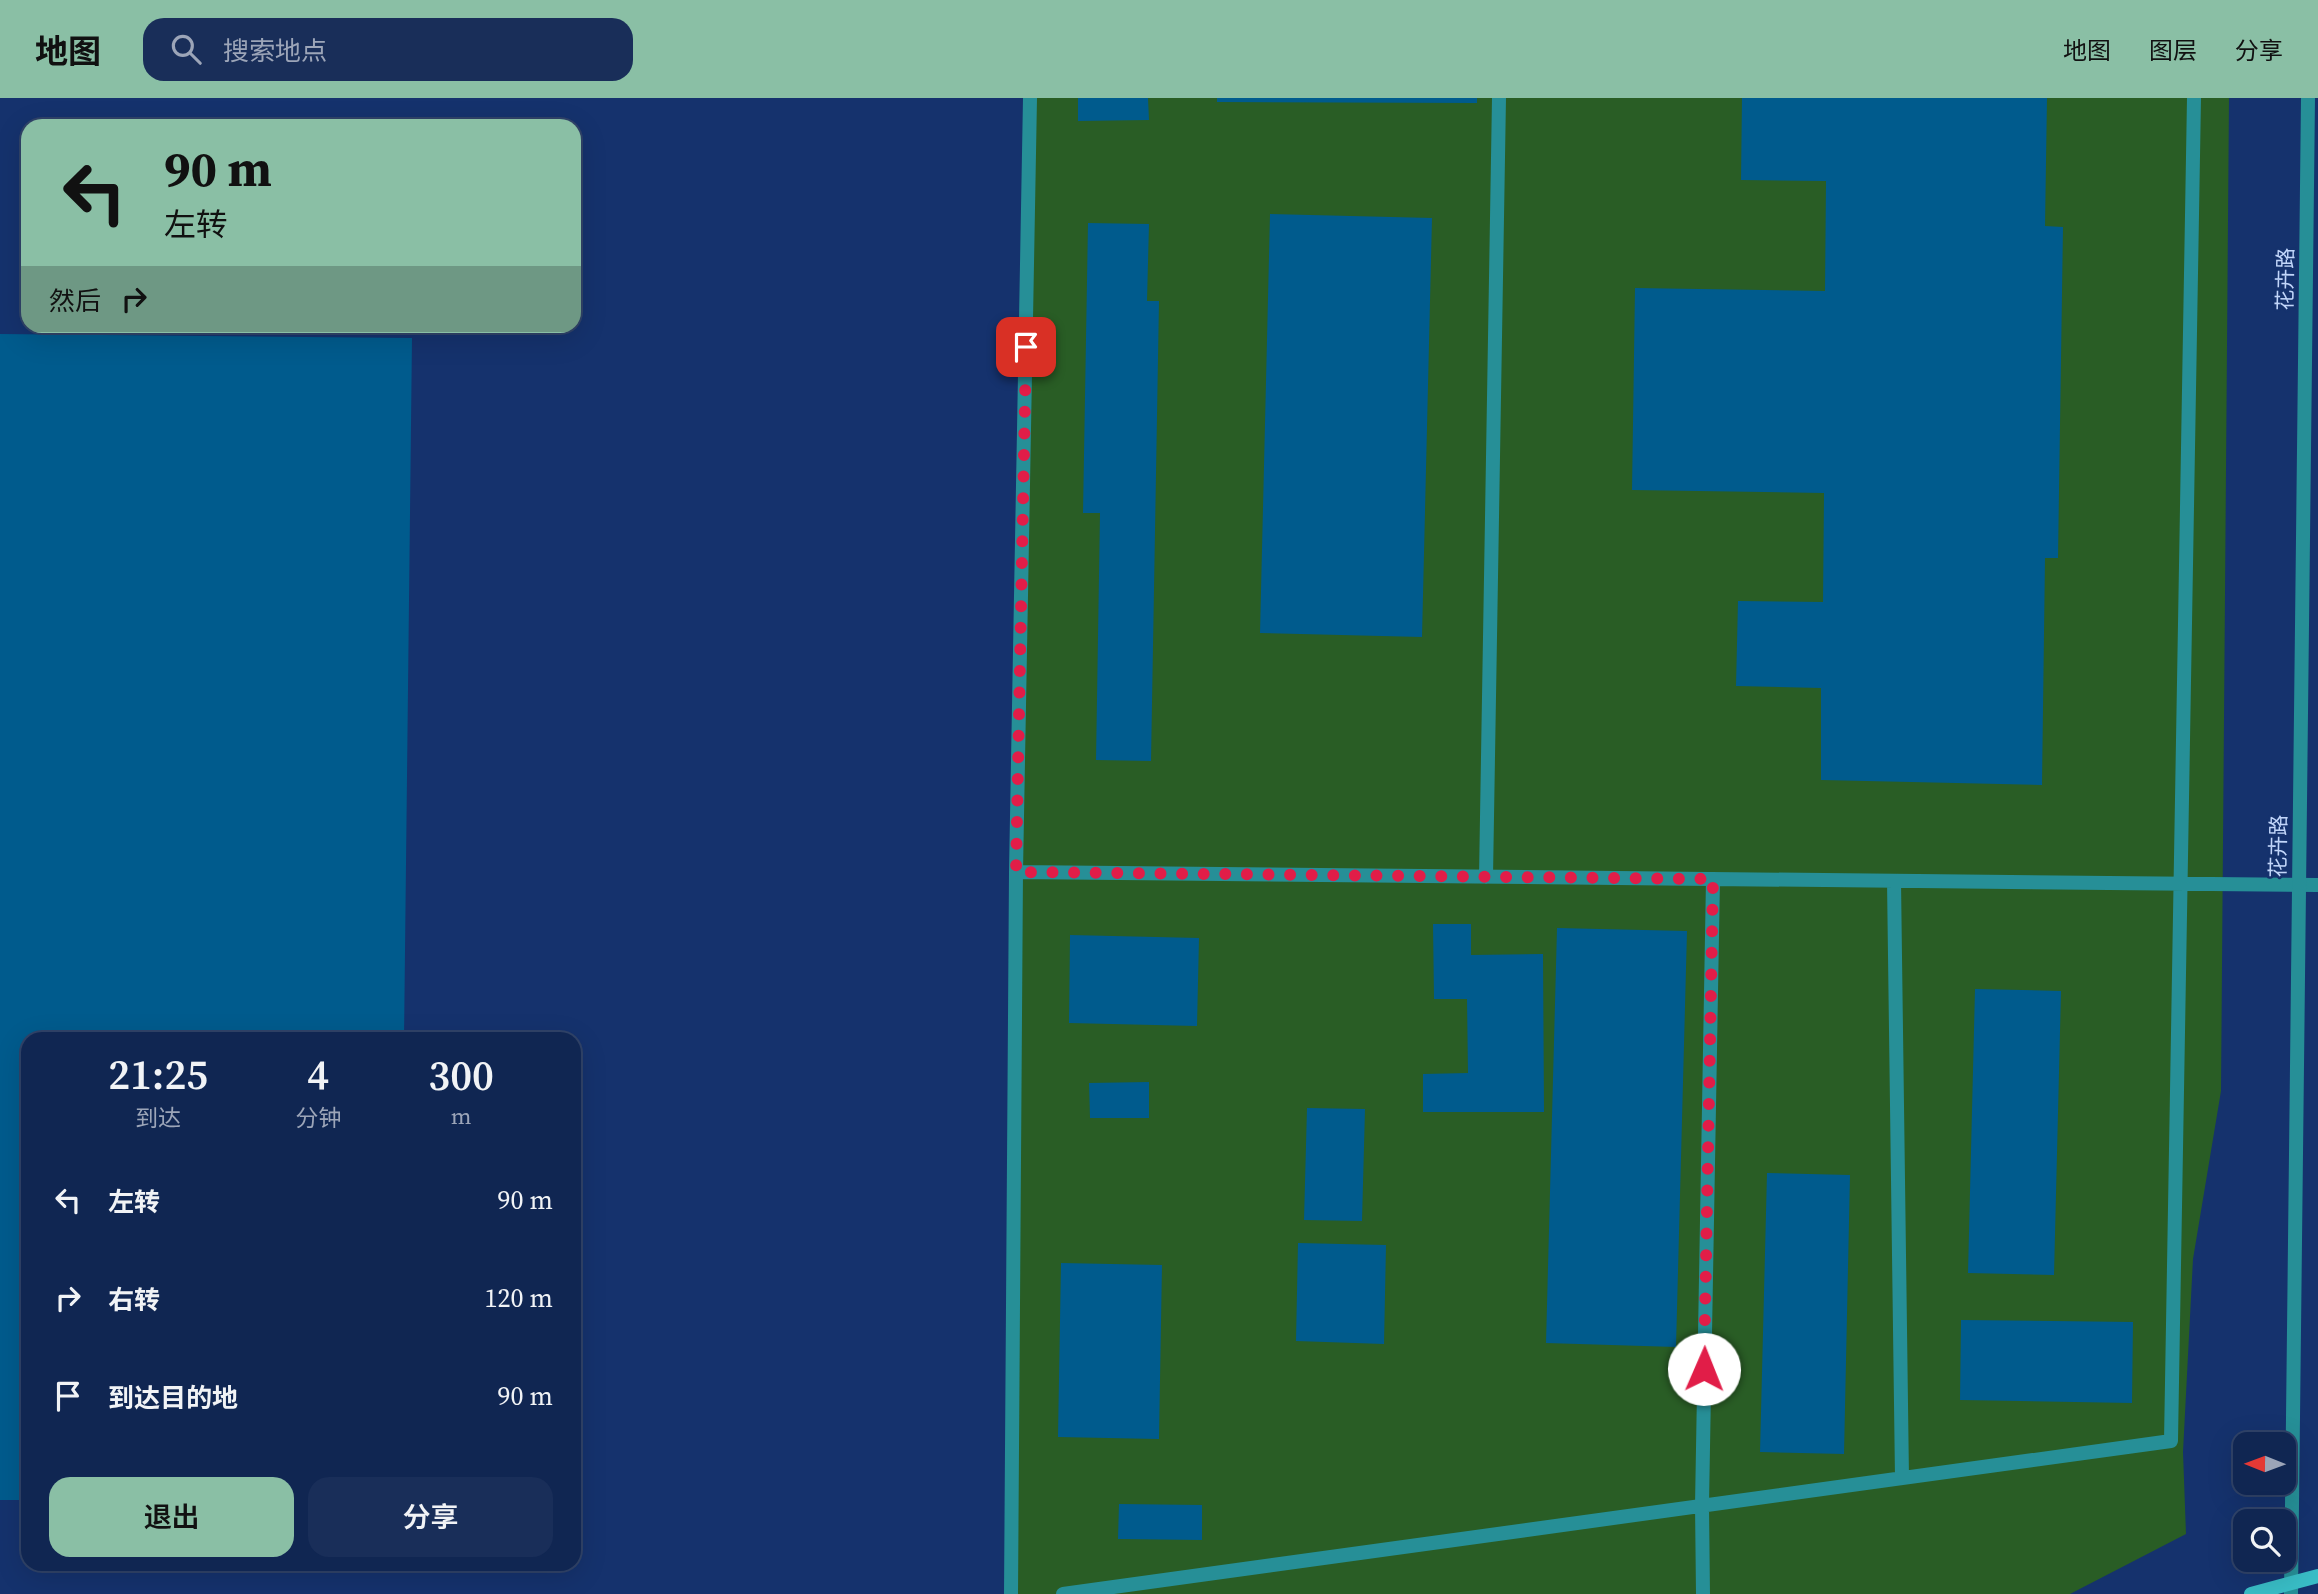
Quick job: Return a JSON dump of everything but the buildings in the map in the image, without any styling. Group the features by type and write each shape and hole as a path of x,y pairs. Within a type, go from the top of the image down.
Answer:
{"main road":[{"path":"2251,1594 2291,1589 2318,1576"}],"street":[{"path":"1011,1594 1016,872 1030,98"},
{"path":"1486,877 1499,98"},
{"path":"1063,1594 2171,1441 2194,98"},
{"name":"花卉路","path":"2291,1589 2308,98"},
{"path":"1016,872 2318,885"},
{"path":"1703,1594 1702,1505 1713,879"},
{"path":"1894,881 1902,1478"}],"green space":[{"path":"1030,98 2229,98 2221,1091 2193,1259 2183,1452 2186,1534 2070,1594 1011,1594"}],"route":[{"path":"1026,347 1016,872 1713,879 1704,1369"}]}
